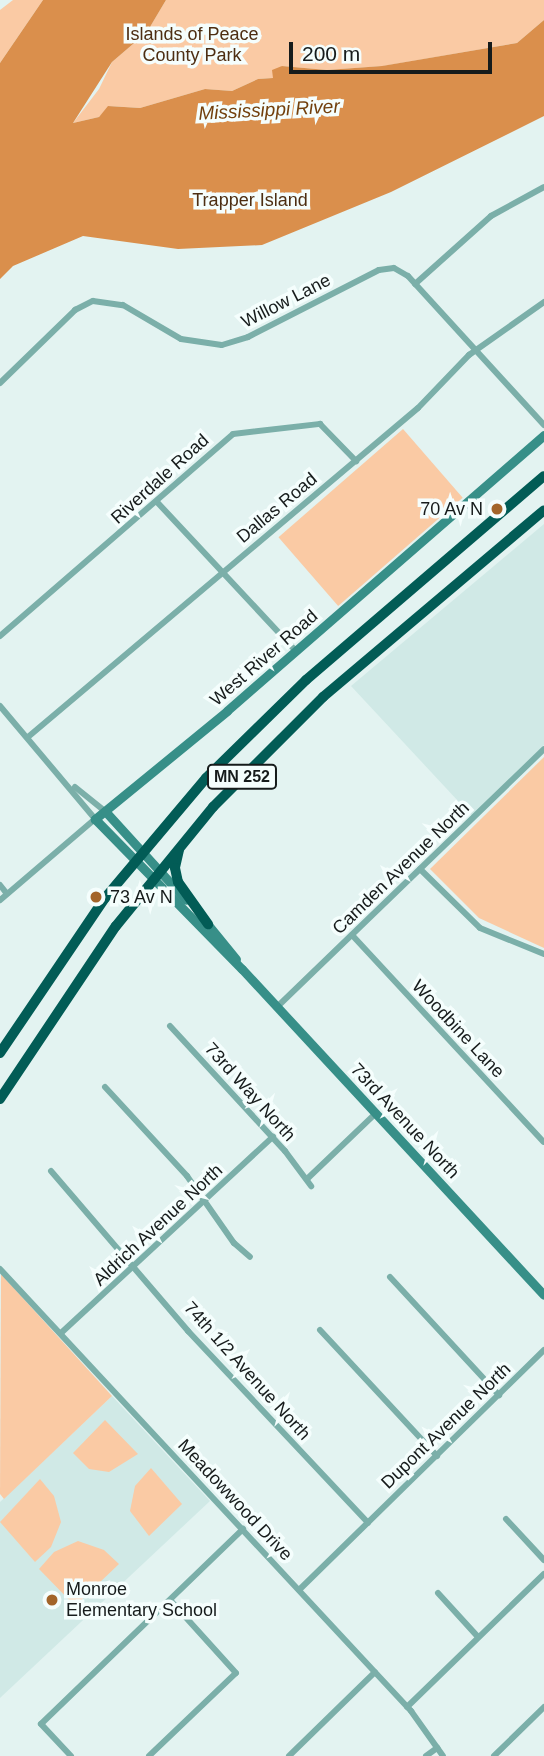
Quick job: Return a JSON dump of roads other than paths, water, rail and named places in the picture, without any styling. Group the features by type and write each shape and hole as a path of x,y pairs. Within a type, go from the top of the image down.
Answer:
{"highway":[{"name":"MN 252","path":"0,1053 134,861 251,732 542,482"},
{"name":"MN 252","path":"0,1099 104,942 159,870 264,754 323,698 544,510"},
{"path":"181,844 176,877 208,924"}],"street":[{"path":"544,187 491,216 415,284 544,425"},
{"name":"Willow Lane","path":"0,383 75,310 93,301 123,305 181,339 222,345 248,337 379,270 394,268 415,284"},
{"name":"Dallas Road","path":"28,737 418,408 469,355 478,353 544,302"},
{"name":"Riverdale Road","path":"0,636 158,502 225,439 242,431 320,424 356,461"},
{"name":"West River Road","path":"0,900 296,651 544,435"},
{"path":"158,502 296,651"},
{"name":"73rd Avenue North","path":"0,706 71,784 95,819 278,1007 544,1295"},
{"name":"Camden Avenue North","path":"278,1007 544,749"},
{"name":"73rd Avenue North","path":"71,784 105,811 142,851 208,924 242,969"},
{"path":"420,870 480,928 544,954"},
{"path":"0,885 7,894"},
{"name":"Woodbine Lane","path":"352,935 544,1142"},
{"name":"73rd Way North","path":"170,1026 273,1138 309,1183 376,1114"},
{"path":"105,1087 205,1200 250,1257"},
{"name":"Aldrich Avenue North","path":"61,1333 135,1268 273,1138"},
{"name":"74th 1/2 Avenue North","path":"51,1171 188,1331 368,1523"},
{"name":"Meadowwood Drive","path":"0,1269 407,1707 443,1756"},
{"path":"390,1277 499,1395"},
{"path":"320,1330 437,1456"},
{"name":"Dupont Avenue North","path":"299,1590 544,1350"},
{"path":"506,1519 544,1559"},
{"path":"71,1756 41,1724 243,1529"},
{"path":"407,1707 544,1574"},
{"path":"438,1593 478,1637"},
{"path":"149,1756 236,1672 170,1600"},
{"path":"289,1756 375,1672"},
{"path":"494,1756 544,1707"},
{"path":"426,1756 437,1748"}],"water":[{"name":"Mississippi River","path":"43,0 166,0 147,32 112,62 73,123 99,117 108,106 140,108 205,89 232,91 258,79 273,78 272,70 282,66 327,70 382,66 517,43 544,20 544,116 391,192 262,245 178,249 83,236 13,266 0,279 0,63"}],"place":[{"name":"70 Av N","path":"497,509"},
{"name":"73 Av N","path":"96,897"},
{"name":"Monroe Elementary School","path":"52,1600"}],"park label":[{"name":"Islands of Peace County Park","path":"192,45"},
{"name":"Trapper Island","path":"250,200"}]}
